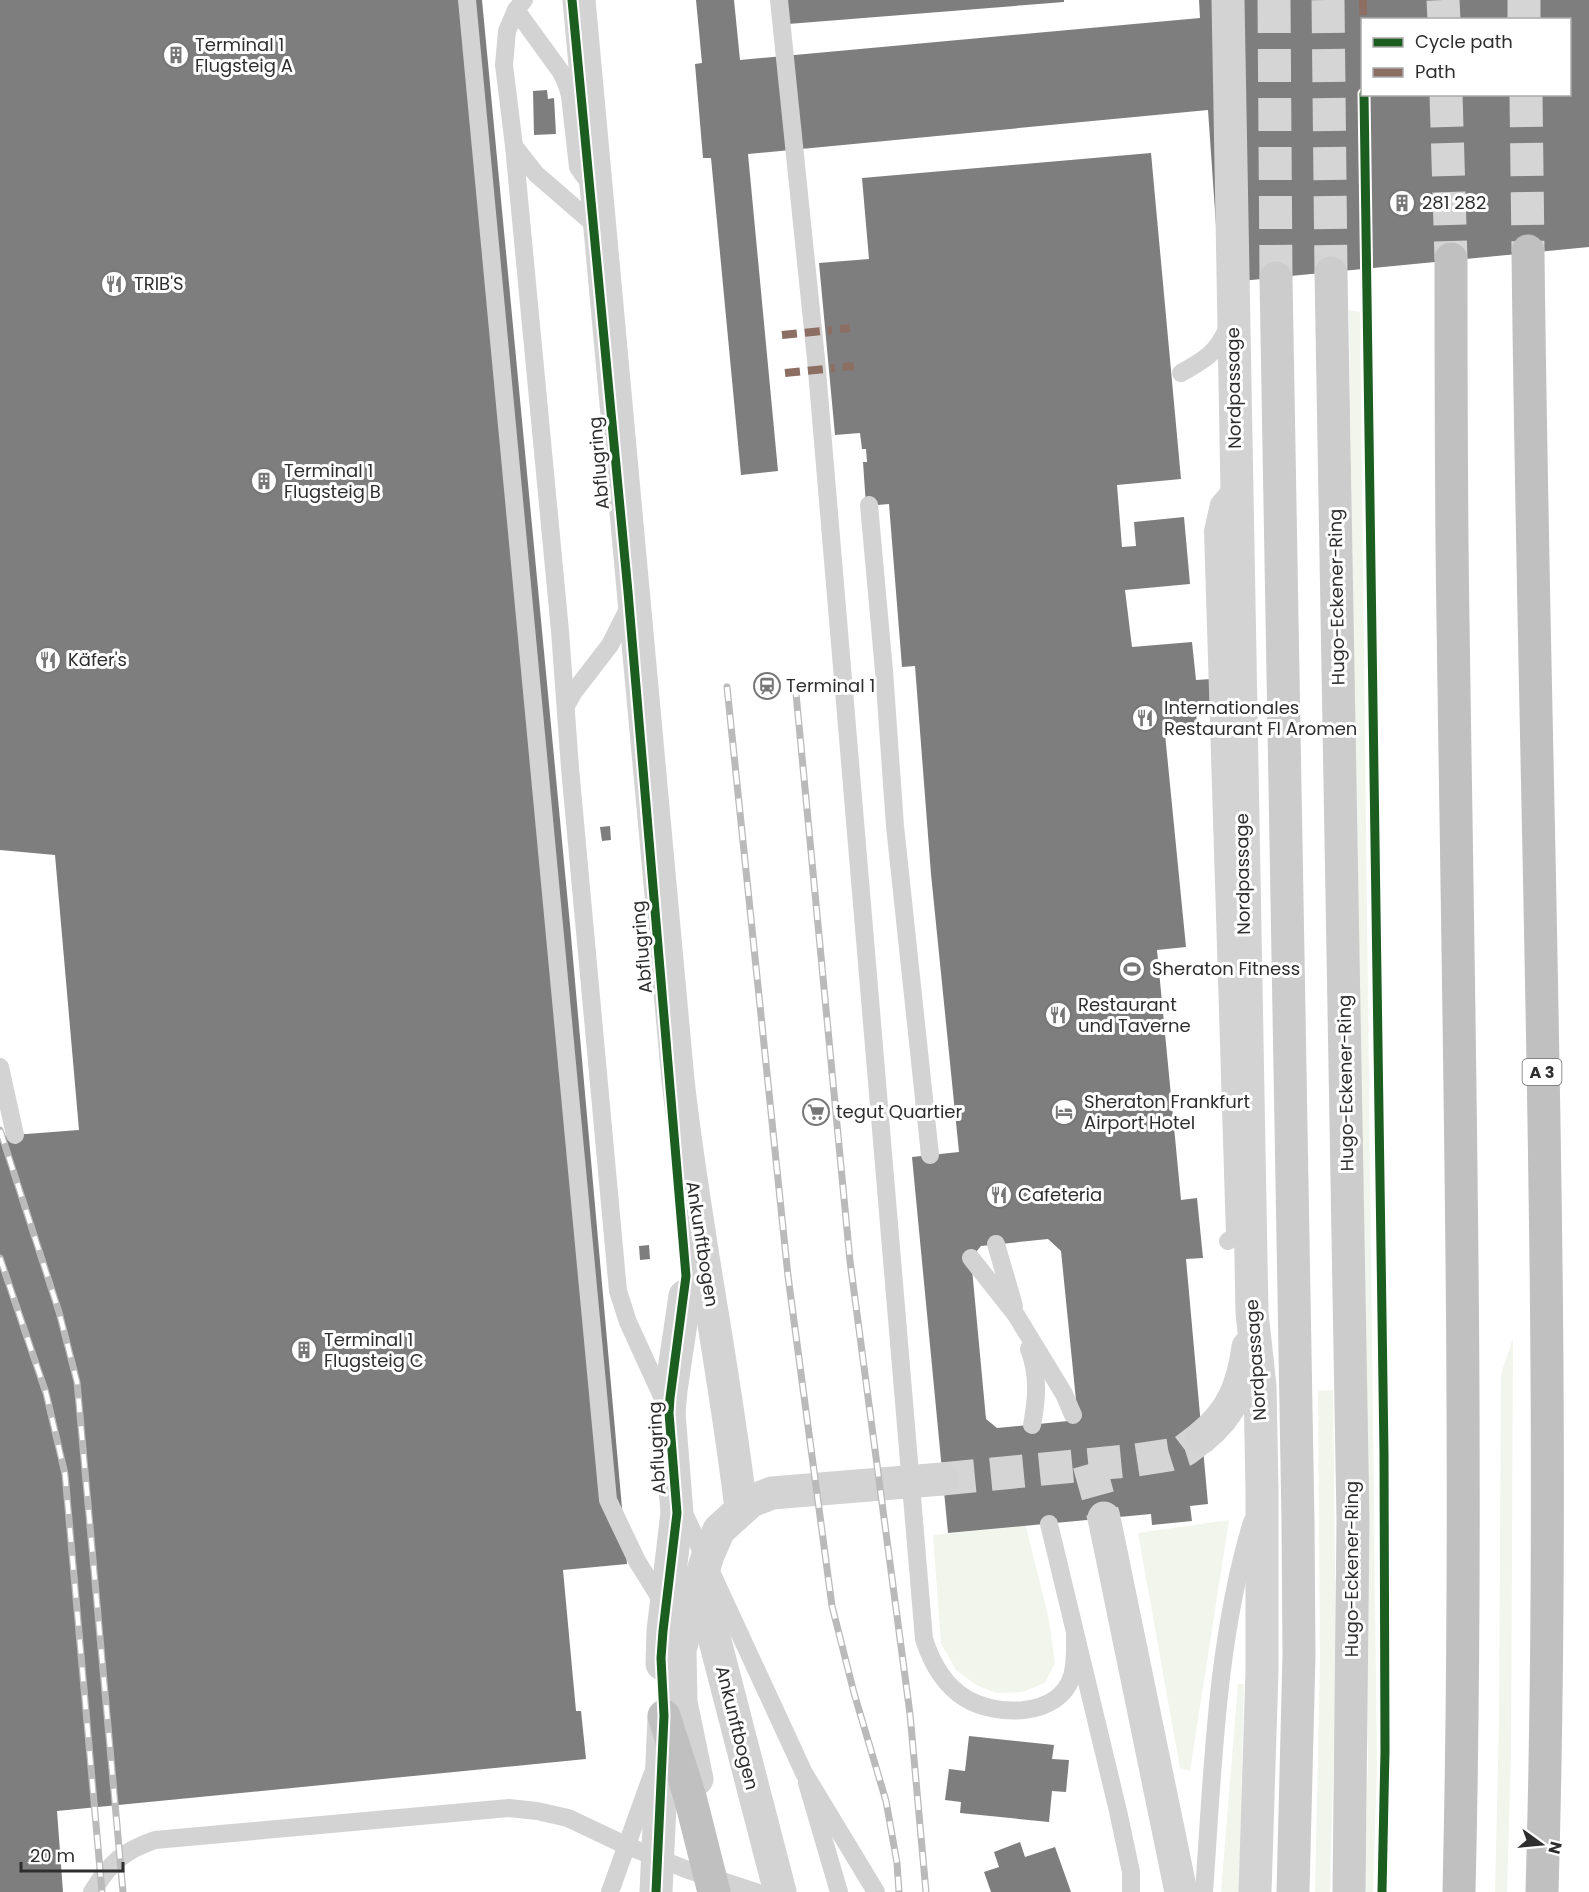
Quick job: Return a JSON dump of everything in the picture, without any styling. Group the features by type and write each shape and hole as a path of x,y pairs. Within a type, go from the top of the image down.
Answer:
{"highway":[{"name":"A 3","path":"1528,251 1548,1502 1546,1775 1542,1892"},
{"path":"1451,259 1453,615 1464,1297 1464,1519 1459,1892"},
{"path":"673,1709 690,1797 717,1888"}],"street":[{"name":"Abflugring","path":"572,0 629,607 686,1276 669,1413 677,1513 662,1658 673,1709"},
{"name":"Ankunftbogen","path":"579,0 678,1080 684,1132 732,1433 741,1509"},
{"name":"Nordpassage","path":"1228,0 1252,1313 1260,1386 1262,1489 1262,1671 1255,1892"},
{"name":"Hugo-Eckener-Ring","path":"1331,273 1353,1520 1349,1892"},
{"path":"1276,279 1298,1532 1299,1655 1293,1892"},
{"path":"1202,1437 1217,1425 1230,1407 1246,1359 1252,1313"},
{"path":"700,1583 708,1555 719,1530 751,1501 772,1493 942,1479"},
{"path":"1104,1518 1181,1892"},
{"name":"Abflugring","path":"656,1892 680,1650 700,1583"},
{"name":"Ankunftbogen","path":"700,1583 780,1892"}],"lane":[{"path":"467,0 608,1500 637,1561 666,1608"},
{"path":"779,0 816,359 924,1639 930,1656 944,1679 964,1698 986,1708 1009,1711 1031,1709 1054,1700 1065,1689 1072,1677 1075,1634"},
{"path":"516,3 561,72 567,86 578,167 590,184"},
{"path":"516,3 507,31 504,65 514,146 618,1291 628,1323 669,1413"},
{"path":"514,146 536,174 594,225"},
{"path":"1181,373 1208,358 1223,339 1233,315"},
{"path":"1228,1241 1234,1236 1213,531 1219,504 1236,484"},
{"path":"869,505 895,826 930,1155"},
{"path":"566,706 573,693 610,645 629,607"},
{"path":"0,1067 15,1135"},
{"path":"996,1245 1016,1315 1032,1357 1037,1380 1037,1402 1032,1425"},
{"path":"971,1258 1016,1315 1064,1395 1073,1415"},
{"path":"1204,1892 1223,1661 1243,1551 1262,1489"},
{"path":"677,1498 804,1773 876,1892"},
{"path":"1049,1524 1118,1811 1131,1872 1131,1892"},
{"path":"610,1892 673,1709"},
{"path":"804,1773 839,1892"},
{"path":"92,1892 116,1859 155,1840 509,1808 568,1818 717,1888 756,1892"},
{"path":"1199,1892 1208,1840"}],"shaded area":[{"path":"1349,310 1360,312 1377,1768 1373,1892 1364,1892 1368,1760"},
{"path":"1513,1338 1511,1755 1507,1892 1495,1892 1499,1721 1501,1374"},
{"path":"1333,1390 1336,1660 1330,1892 1315,1892 1320,1660 1318,1391"},
{"path":"1229,1520 1190,1771 1180,1768 1138,1533"},
{"path":"1026,1526 1049,1620 1055,1663 1045,1683 1022,1692 997,1693 976,1685 956,1670 941,1643 933,1535"},
{"path":"1238,1684 1244,1684 1239,1892 1221,1892"}],"building":[{"path":"0,0 482,0 570,925 627,1564 563,1570 576,1711 581,1711 586,1759 57,1811 63,1892 0,1892 0,1136 79,1130 55,855 0,850"},
{"name":"281 282","path":"696,0 734,0 740,60 1200,18 1199,0 1589,0 1589,247 1220,283 1208,110 748,154 778,471 741,475 711,158 703,158 695,64 702,63"},
{"path":"786,0 1064,0 1064,2 788,24"},
{"path":"547,90 548,99 554,98 556,134 534,135 533,91"},
{"path":"1151,153 1181,479 1117,485 1122,547 1136,546 1134,522 1184,517 1190,584 1125,590 1132,647 1192,642 1196,680 1211,679 1214,713 1196,714 1198,728 1165,734 1186,947 1157,950 1181,1200 1197,1198 1203,1258 1186,1259 1208,1504 1190,1506 1192,1521 1152,1525 1151,1514 948,1533 912,1157 959,1152 931,874 915,666 902,667 889,504 866,506 863,462 867,462 866,449 862,449 860,433 835,435 819,263 869,259 862,178","holes":["1048,1239 1061,1251 1077,1410 1068,1421 997,1428 986,1419 971,1258 981,1246"]},
{"path":"610,826 611,840 602,841 600,827"},
{"path":"649,1245 650,1259 640,1260 639,1246"},
{"path":"969,1736 1054,1745 1052,1759 1069,1760 1066,1792 1052,1791 1049,1822 960,1813 961,1802 945,1800 949,1769 965,1771"},
{"path":"1020,1842 1025,1857 1055,1847 1071,1892 991,1892 984,1872 999,1867 994,1852"}],"tunnel":[{"path":"1274,0 1276,278"},
{"path":"1328,0 1331,273"},
{"path":"1443,0 1444,18"},
{"path":"1524,0 1524,18"},
{"path":"1446,96 1451,259"},
{"path":"1526,96 1528,251"},
{"path":"942,1479 1169,1455 1185,1450 1202,1437"},
{"path":"1089,1464 1104,1518"}],"railway":[{"path":"795,683 850,1261 910,1714 926,1892"},
{"path":"727,687 788,1276 832,1606 854,1693 886,1801 897,1863 899,1892"},
{"path":"0,1130 59,1312 77,1382 123,1892"},
{"path":"0,1258 46,1393 65,1474 102,1892"}],"marked path":[{"path":"1363,0 1363,18"},
{"path":"840,329 850,328"},
{"path":"782,335 832,330"},
{"path":"843,367 854,366"},
{"path":"785,373 835,368"}],"cycle path":[{"path":"572,0 628,592 686,1276 669,1413 677,1513 661,1658 664,1716 656,1892"},
{"path":"1364,96 1384,1453 1385,1751 1382,1892"}],"place":[{"name":"Terminal 1 Flugsteig A","path":"176,55"},
{"name":"281 282","path":"1402,203"},
{"name":"TRIB'S","path":"114,284"},
{"name":"Terminal 1 Flugsteig B","path":"264,481"},
{"name":"Käfer's","path":"48,660"},
{"name":"Terminal 1","path":"767,686"},
{"name":"Internationales Restaurant Fl Aromen","path":"1145,718"},
{"name":"Sheraton Fitness","path":"1132,969"},
{"name":"Restaurant und Taverne","path":"1058,1015"},
{"name":"tegut Quartier","path":"816,1112"},
{"name":"Sheraton Frankfurt Airport Hotel","path":"1064,1112"},
{"name":"Cafeteria","path":"999,1195"},
{"name":"Terminal 1 Flugsteig C","path":"304,1350"}]}
